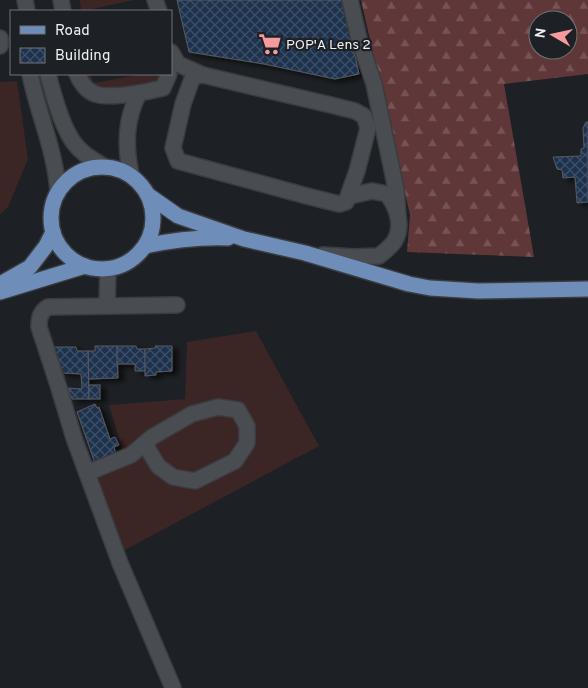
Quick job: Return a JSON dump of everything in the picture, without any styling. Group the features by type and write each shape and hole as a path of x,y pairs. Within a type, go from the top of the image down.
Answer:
{"main road":[{"path":"105,167 119,169 131,175 140,184 148,195 152,207 153,221 151,234 145,246 135,257 123,265 108,269 85,266 71,258 60,247 53,232 51,219 53,206 62,186 76,174 92,168 105,167"},
{"path":"148,195 178,216 244,239 305,253 409,284 430,288 478,291 588,289"},
{"path":"0,284 30,267 46,246 53,232"},
{"path":"145,246 173,240 201,238 244,239"},
{"path":"0,292 85,266"}],"street":[{"path":"305,253 353,257 379,256 394,241 398,227 396,189 374,84 359,39 350,0"},
{"path":"0,38 0,46"},
{"path":"172,54 178,64 203,75 347,109 364,116 368,128 350,196 346,202 339,204 178,160 173,148 183,104 192,79 195,76 203,75"},
{"path":"30,75 44,129 53,154 57,172 58,193"},
{"path":"38,75 46,95 58,108"},
{"path":"48,75 58,108 74,143 89,157 105,167"},
{"path":"78,75 87,89 98,95 140,93 166,81 172,92 183,104"},
{"path":"131,175 126,142 133,105 140,93"},
{"path":"350,196 372,191 387,194 394,203 398,216"},
{"path":"107,306 108,269"},
{"path":"172,688 120,563 74,438 39,327 39,318 42,310 48,307 177,305"},
{"path":"87,473 131,455 145,444 192,414 218,407 238,410 247,426 247,443 234,461 195,481 172,477 158,466 145,444"}],"shaded area":[{"path":"80,0 134,0 88,10 81,10"},
{"path":"87,75 91,75 93,83 138,75 162,75 159,81 108,90 100,89 93,85 86,77"},
{"path":"17,81 28,159 8,207 0,215 0,82"},
{"path":"256,331 319,446 123,551 95,478 127,465 109,405 185,399 187,342"}],"green space":[{"path":"361,0 588,0 588,74 504,84 534,257 407,252 410,215"}],"building":[{"name":"POP'A Lens 2","path":"177,0 343,0 359,74 335,79 264,64 189,52"},
{"path":"586,122 588,122 588,202 577,203 575,177 563,178 562,170 557,169 553,157 581,156 581,149 584,148 583,128"},
{"path":"95,346 117,346 118,378 88,379 88,351 95,351"},
{"path":"117,346 136,346 137,349 145,349 145,371 135,371 135,364 117,364"},
{"path":"155,346 172,346 172,371 156,372 156,375 145,376 145,349 156,348"},
{"path":"54,347 76,347 77,351 88,351 89,399 72,399 68,388 82,389 81,374 63,373"},
{"path":"89,385 100,385 100,399 89,399"},
{"path":"95,404 97,408 99,407 110,439 115,437 119,445 114,447 116,455 95,463 77,412"}],"place":[{"name":"POP'A Lens 2","path":"270,44"}]}
